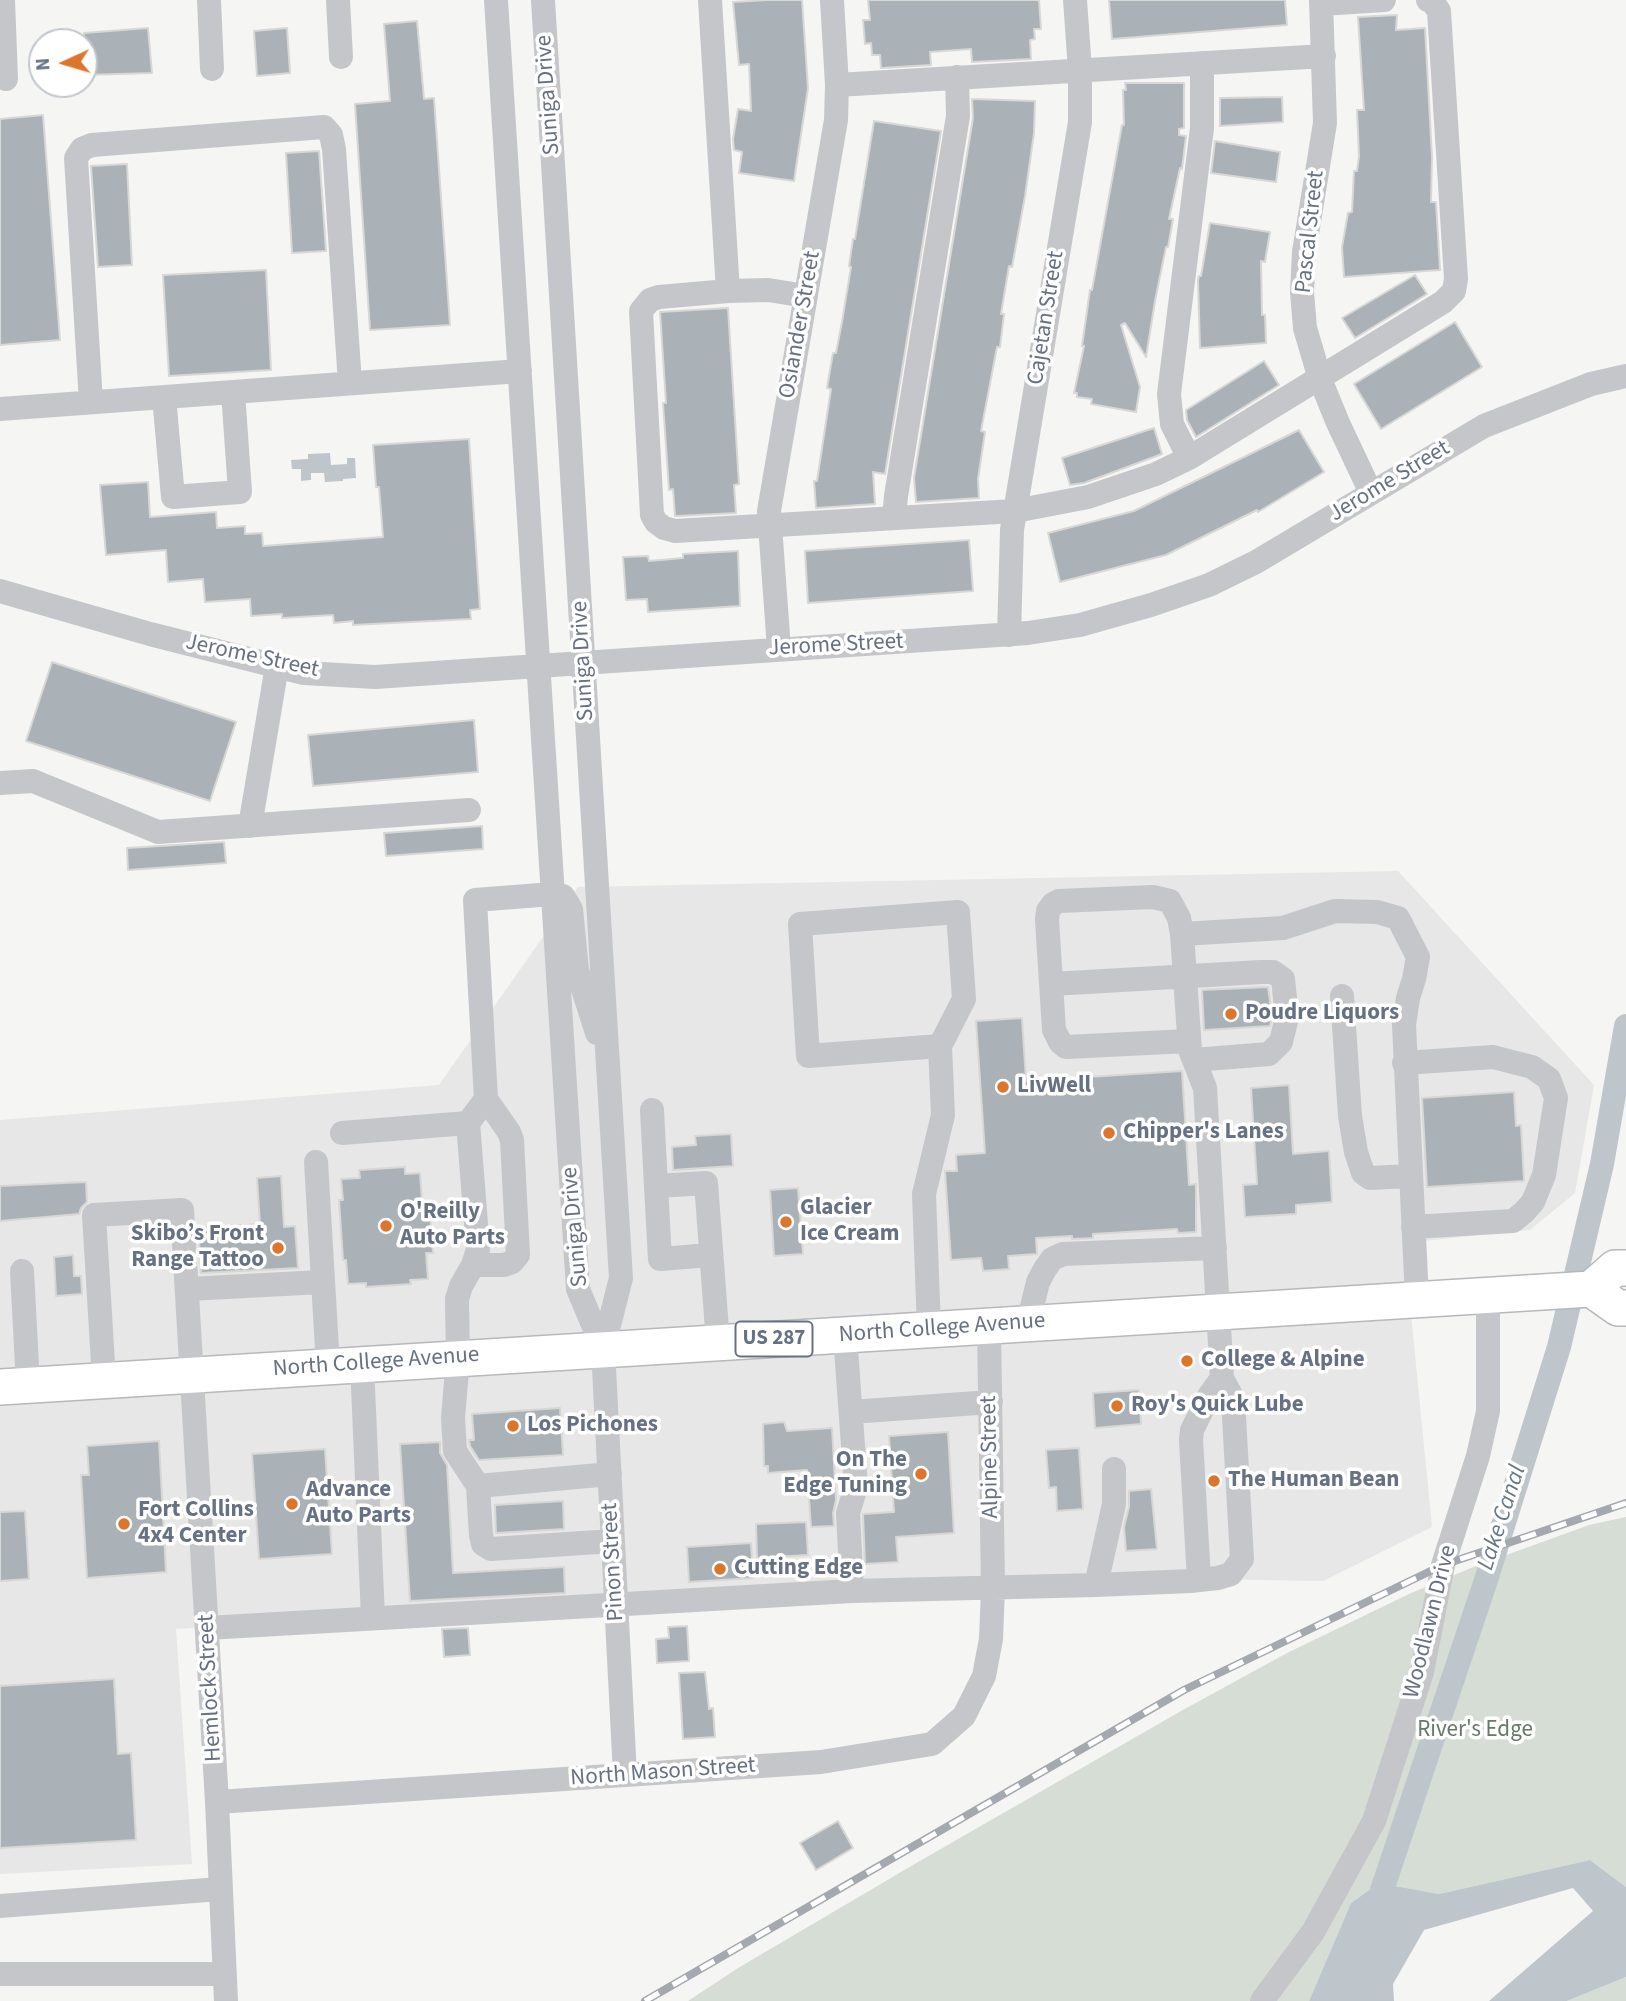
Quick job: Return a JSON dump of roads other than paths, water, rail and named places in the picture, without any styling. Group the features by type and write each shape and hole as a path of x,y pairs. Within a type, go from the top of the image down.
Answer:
{"highway":[{"path":"1626,1268 1615,1268 1591,1289 1618,1308 1626,1308"},
{"name":"North College Avenue","path":"14,1386 1591,1289"}],"street":[{"path":"3,0 6,79"},
{"path":"209,0 212,69"},
{"path":"338,0 341,57"},
{"name":"Suniga Drive","path":"496,0 578,1289 603,1349"},
{"name":"Suniga Drive","path":"543,0 621,1278 603,1349"},
{"path":"710,0 727,291"},
{"name":"Osiander Street","path":"779,649 769,510 836,120 837,85 832,0"},
{"name":"Cajetan Street","path":"1009,635 1012,530 1080,122 1080,70 1075,0"},
{"path":"1322,2 1384,0"},
{"path":"806,296 768,290 659,297 650,300 641,311 652,515 664,528 675,531 1015,511 1051,506 1124,487 1189,457 1443,302 1454,291 1456,279 1439,11 1432,1 1428,0"},
{"name":"Pascal Street","path":"1322,2 1325,123 1304,252 1304,328 1320,379 1371,493"},
{"path":"837,85 1324,56"},
{"path":"1189,457 1172,424 1169,394 1202,128 1202,63"},
{"path":"894,518 895,496 958,116 957,77"},
{"path":"91,402 76,159 82,149 92,145 301,128 324,127 331,135 334,149 350,383"},
{"path":"0,409 520,371"},
{"name":"Jerome Street","path":"0,591 149,634 304,673 375,677 1009,635 1080,625 1209,585 1256,562 1484,426 1578,389 1626,376"},
{"path":"164,397 173,497 240,492 233,392"},
{"path":"250,826 277,666"},
{"path":"0,783 33,781 158,832 469,810"},
{"path":"473,1265 504,1265 512,1262 518,1255 512,1140 486,1099 475,900 553,894 563,896 571,909 577,970 609,1069"},
{"path":"207,1628 852,1591 1096,1586 1199,1580 1231,1574 1242,1559 1233,1399 1222,1378 1205,1088 1191,1051 1185,977 1182,934 1176,911 1170,901 1153,897 1059,901 1048,911 1054,1030 1056,1037 1066,1047 1191,1051 1269,1054 1281,1042 1287,1017 1283,979 1273,972 1185,977 1052,984"},
{"path":"1182,934 1283,928 1335,911 1377,912 1398,918 1418,957 1404,1025 1417,1299"},
{"path":"929,1329 924,1194 943,1115 940,1046 964,999 958,912 800,924 808,1056 940,1046"},
{"path":"1342,996 1350,1116 1356,1152 1363,1173 1370,1178 1410,1176"},
{"path":"1404,1063 1493,1057 1532,1067 1549,1079 1556,1098 1544,1175 1533,1202 1513,1222 1413,1227"},
{"path":"486,1099 468,1123 478,1249 457,1299 458,1359 453,1418 455,1451 478,1486 481,1535 484,1544 491,1549 613,1541"},
{"path":"652,1110 660,1259 710,1255"},
{"path":"342,1133 468,1123"},
{"path":"316,1162 322,1282 345,1365 373,1618"},
{"path":"656,1186 706,1183 718,1343"},
{"name":"Hemlock Street","path":"104,1380 94,1215 183,1210 226,2001"},
{"path":"1028,1323 1038,1282 1052,1259 1063,1254 1215,1248"},
{"path":"14,1386 22,1271"},
{"path":"188,1289 322,1282"},
{"name":"Woodlawn Drive","path":"1262,2001 1313,1932 1374,1821 1422,1672 1443,1565 1478,1456 1488,1411 1488,1295"},
{"name":"Alpine Street","path":"989,1326 993,1588"},
{"path":"845,1335 856,1487 848,1513 852,1591"},
{"name":"Pinon Street","path":"603,1349 625,1775"},
{"path":"1199,1580 1192,1430 1209,1396 1222,1378"},
{"path":"851,1412 991,1402"},
{"path":"1096,1586 1114,1504 1114,1469"},
{"path":"478,1486 610,1474"},
{"name":"North Mason Street","path":"217,1802 821,1762 932,1744 964,1716 984,1676 991,1639 993,1588"},
{"path":"0,1906 220,1889"},
{"path":"0,1974 224,1974"}],"waterway":[{"name":"Lake Canal","path":"1374,1914 1487,1577 1559,1347 1602,1164 1626,1026"}],"railway":[{"path":"645,2001 1184,1690 1443,1565 1626,1503"}],"place":[{"name":"Poudre Liquors","path":"1231,1014"},
{"name":"LivWell","path":"1003,1087"},
{"name":"Chipper's Lanes","path":"1109,1133"},
{"name":"Glacier Ice Cream","path":"786,1222"},
{"name":"O'Reilly Auto Parts","path":"386,1226"},
{"name":"Skibo’s Front Range Tattoo","path":"278,1248"},
{"name":"College & Alpine","path":"1187,1361"},
{"name":"Roy's Quick Lube","path":"1117,1406"},
{"name":"Los Pichones","path":"513,1426"},
{"name":"On The Edge Tuning","path":"921,1474"},
{"name":"The Human Bean","path":"1214,1481"},
{"name":"Advance Auto Parts","path":"292,1504"},
{"name":"Fort Collins 4x4 Center","path":"124,1524"},
{"name":"Cutting Edge","path":"720,1569"}],"park label":[{"name":"River's Edge","path":"1475,1731"}]}
